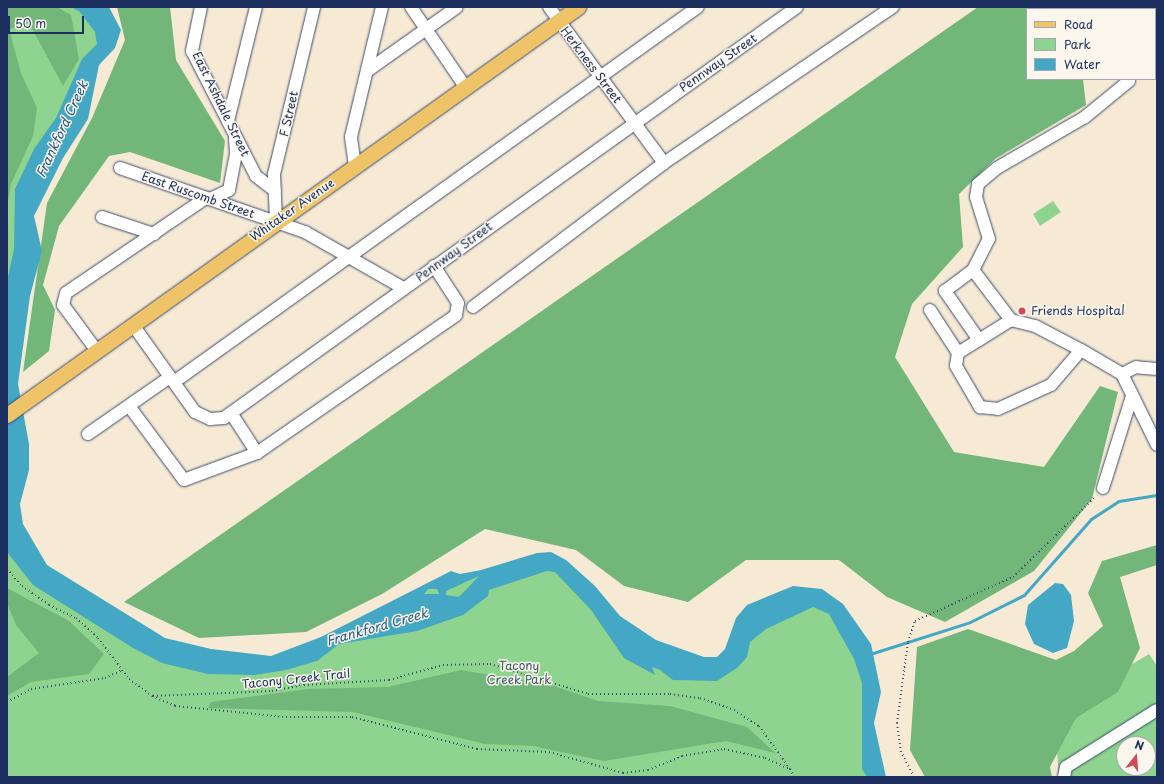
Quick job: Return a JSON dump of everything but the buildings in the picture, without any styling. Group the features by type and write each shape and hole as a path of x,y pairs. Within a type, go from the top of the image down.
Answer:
{"main road":[{"name":"Whitaker Avenue","path":"7,415 276,221 466,88 578,7"}],"street":[{"name":"East Ashdale Street","path":"201,7 192,51 256,176 275,191"},
{"path":"96,351 63,305 63,299 66,294 208,199 229,190 236,153 231,127 256,7"},
{"name":"F Street","path":"276,221 274,174 314,7"},
{"path":"355,166 351,137 382,7"},
{"path":"411,7 427,28 466,88"},
{"path":"367,71 457,7"},
{"name":"Herkness Street","path":"549,7 664,163"},
{"path":"88,434 129,406 172,380 349,258 698,7"},
{"name":"Pennway Street","path":"133,325 172,380 201,416 218,419 231,413 403,288 797,7"},
{"path":"473,307 664,163 892,7"},
{"path":"979,340 945,291 973,270 989,240 976,197 978,184 997,168 1085,117 1129,80"},
{"name":"East Ruscomb Street","path":"120,168 305,232 403,288"},
{"path":"102,217 154,234"},
{"path":"129,406 184,480 257,453 456,315 458,302 434,266"},
{"path":"973,270 1011,320 1035,326 1081,350 1122,374 1157,445"},
{"path":"930,310 958,353 956,366 980,407 998,409 1051,385 1081,350"},
{"path":"958,353 1011,320"},
{"path":"1122,374 1136,367 1157,369"},
{"path":"1104,488 1132,396"},
{"path":"231,413 257,453"},
{"path":"1065,772 1157,710"}],"path":[{"path":"914,777 901,752 897,723 908,642 916,621 1013,577 1104,488"},
{"path":"7,569 22,586 49,605 76,618 98,638 122,670 152,696 193,711 286,717 352,717 477,749 549,752 624,773 648,770 682,756 724,749 765,758 790,770"},
{"name":"Tacony Creek Trail","path":"152,696 272,692 304,685 389,680 443,665 490,664 588,694 670,694 700,698 734,710 759,726 794,777"},
{"path":"7,702 31,689 105,678 122,670"}],"green space":[{"name":"Tacony Creek Park","path":"7,7 86,7 108,22 33,186 15,354 19,538 41,579 147,647 257,666 408,601 434,584 552,558 633,638 728,669 777,597 822,598 861,635 869,742 884,777 7,777"},
{"path":"7,7 57,7 71,15 79,59 63,86 29,23 9,29 21,73 37,108 33,136 11,184 7,207"},
{"path":"117,7 170,7 176,60 225,141 220,183 130,152 109,156 59,226 43,285 55,310 49,351 23,372 47,203 92,118 125,40"},
{"path":"978,7 1043,7 1026,8 1026,80 1083,80 1086,105 995,159 959,194 963,247 912,304 895,357 954,452 1044,467 1100,386 1118,392 1092,499 1034,571 945,622 887,597 839,560 746,560 688,602 624,586 576,550 485,529 382,594 306,632 199,638 124,602"},
{"path":"1053,201 1061,212 1040,226 1033,214"},
{"path":"1157,545 1157,565 1120,577 1140,648 1118,692 1076,718 1050,767 1052,777 925,777 910,750 917,647 968,629 1056,660 1074,651 1103,626 1088,593 1102,561"},
{"path":"7,588 69,621 104,654 89,674 31,682 7,696 7,677 39,653 16,625 7,603"},
{"path":"1149,654 1157,666 1157,777 1059,777 1054,711"},
{"path":"461,670 554,686 598,701 670,706 747,727 775,753 726,741 604,761 533,746 485,744 353,712 208,708 211,702 308,689 388,687"}],"water":[{"name":"Frankford Creek","path":"71,7 109,7 121,30 115,48 99,65 88,119 63,158 34,216 42,251 30,296 18,384 29,444 29,470 20,504 23,524 47,565 165,638 211,649 271,656 321,637 451,571 460,574 481,570 537,553 551,552 566,560 595,586 620,616 656,640 704,657 717,657 725,649 736,618 747,605 793,586 822,589 843,604 871,644 881,692 874,723 886,777 867,777 862,769 862,683 854,659 829,614 813,607 766,629 750,642 747,657 737,668 717,681 673,680 660,670 652,667 655,675 624,658 591,610 555,572 547,571 489,590 488,596 463,615 417,631 339,644 317,661 286,670 255,675 208,674 162,663 133,648 33,585 7,552 7,282 14,249 15,189 34,149 56,118 82,59 97,44 95,32 80,12","holes":["479,576 459,597 446,595 446,591","428,589 437,589 439,594 424,594"]},
{"path":"1055,583 1063,584 1071,595 1074,621 1067,648 1053,653 1034,644 1025,624 1028,605"}],"waterway":[{"path":"870,654 970,622 1024,595 1091,519 1119,501 1157,495"}],"place":[{"name":"Friends Hospital","path":"1022,311"}]}
